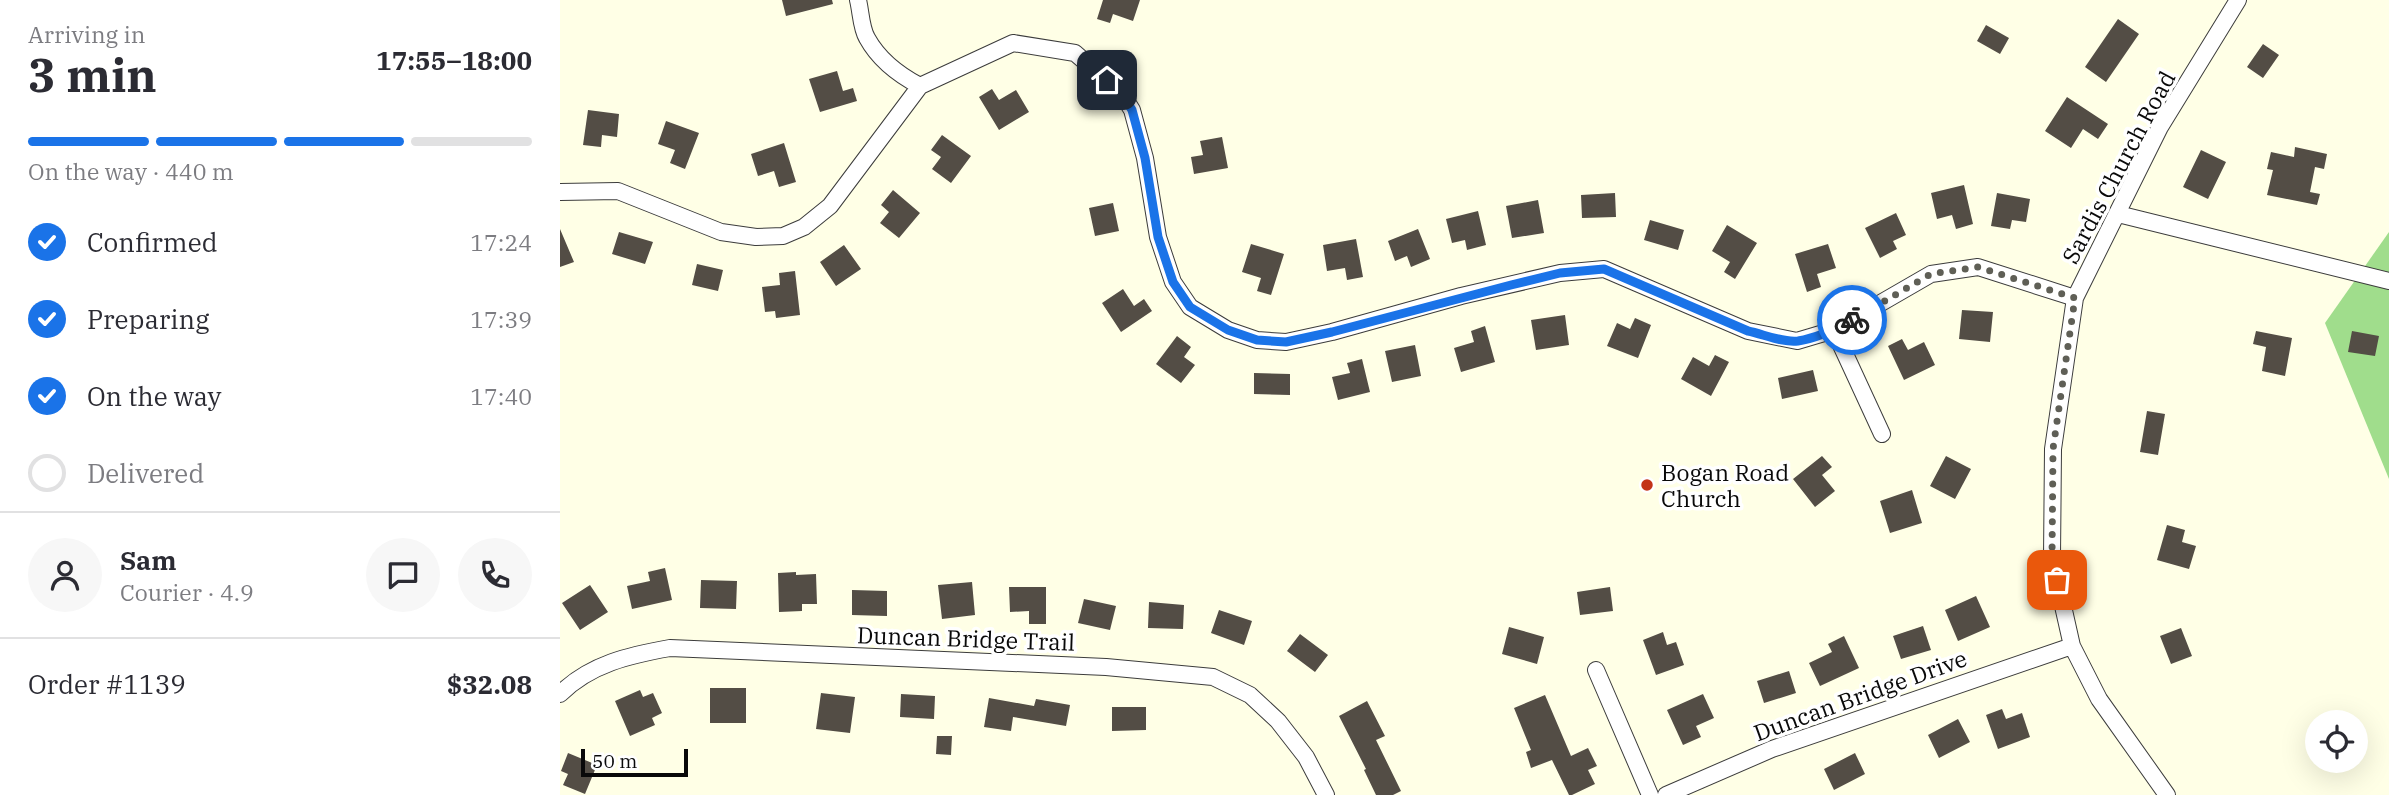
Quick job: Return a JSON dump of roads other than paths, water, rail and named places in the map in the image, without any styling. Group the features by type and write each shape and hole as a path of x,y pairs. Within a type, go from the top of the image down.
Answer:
{"street":[{"path":"858,0 866,37 902,77 920,86"},
{"name":"Sardis Church Road","path":"2167,795 2099,699 2072,646 2052,557 2053,449 2075,298 2160,127 2238,0"},
{"path":"560,192 618,191 721,232 756,237 783,236 804,227 830,206 920,86 1013,43 1075,53 1122,94 1132,110 1145,158 1158,237 1173,282 1190,307 1228,330 1257,340 1286,342 1560,273 1604,269 1748,331 1797,341 1834,330 1931,274 1978,267 2075,298"},
{"path":"2118,215 2389,281"},
{"path":"1834,330 1882,434"},
{"name":"Duncan Bridge Drive","path":"1666,795 1772,749 2072,646"},
{"name":"Duncan Bridge Trail","path":"560,694 597,667 628,656 670,648 1106,667 1213,677 1250,695 1278,721 1306,757 1326,795"},
{"path":"1596,670 1650,795"}],"place":[{"name":"Bogan Road Church","path":"1647,485"}]}
